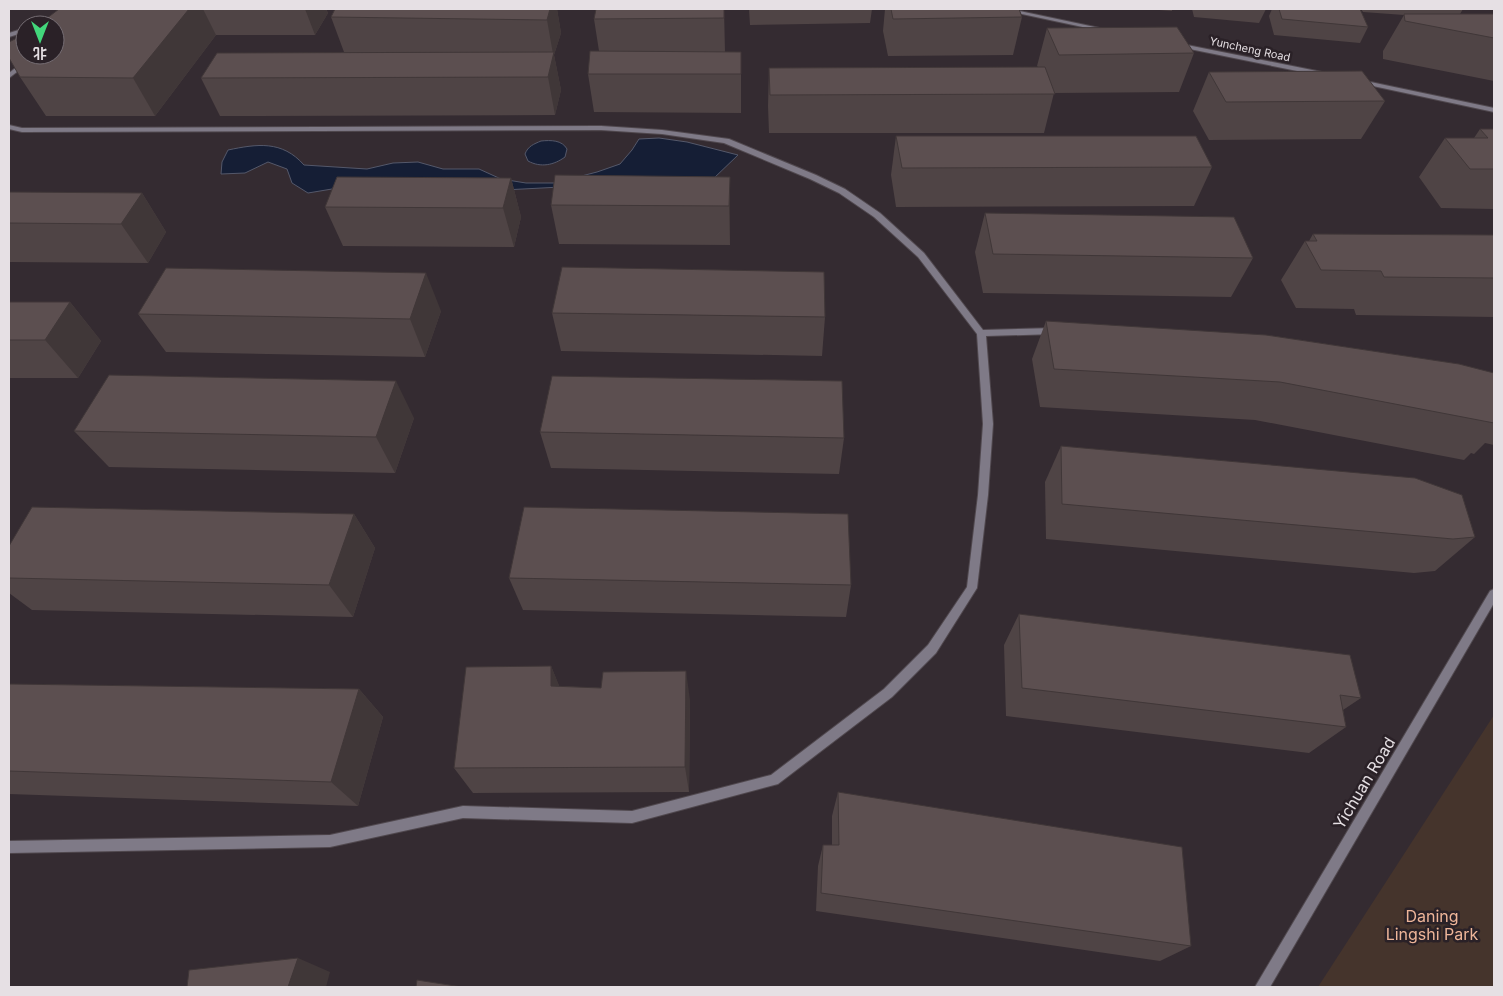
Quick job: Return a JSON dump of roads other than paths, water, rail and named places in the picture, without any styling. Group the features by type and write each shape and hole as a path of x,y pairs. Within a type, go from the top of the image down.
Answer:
{"street":[{"path":"1002,9 1118,32"},
{"name":"Yuncheng Road","path":"1166,42 1330,76"},
{"path":"9,76 23,65"},
{"path":"1350,80 1494,110"},
{"path":"9,128 22,130 601,128 662,132 726,141 813,176 842,191 876,215 920,255 982,333 988,424 983,496 972,588 932,649 888,693 774,780 632,817 463,812 330,841 9,847"},
{"path":"982,333 1044,330 1063,332"},
{"name":"Yichuan Road","path":"1262,987 1494,594"}],"water":[{"path":"659,138 687,142 738,155 713,179 485,191 344,187 308,193 292,183 287,169 268,162 245,173 221,174 222,162 228,150 249,146 269,146 287,151 304,165 367,169 393,163 418,162 443,169 479,169 501,179 526,183 554,183 620,164 639,139"},
{"path":"541,141 559,142 565,146 567,149 565,157 547,165 528,161 525,154 526,151"}],"park label":[{"name":"Daning Lingshi Park","path":"1432,925"}]}
